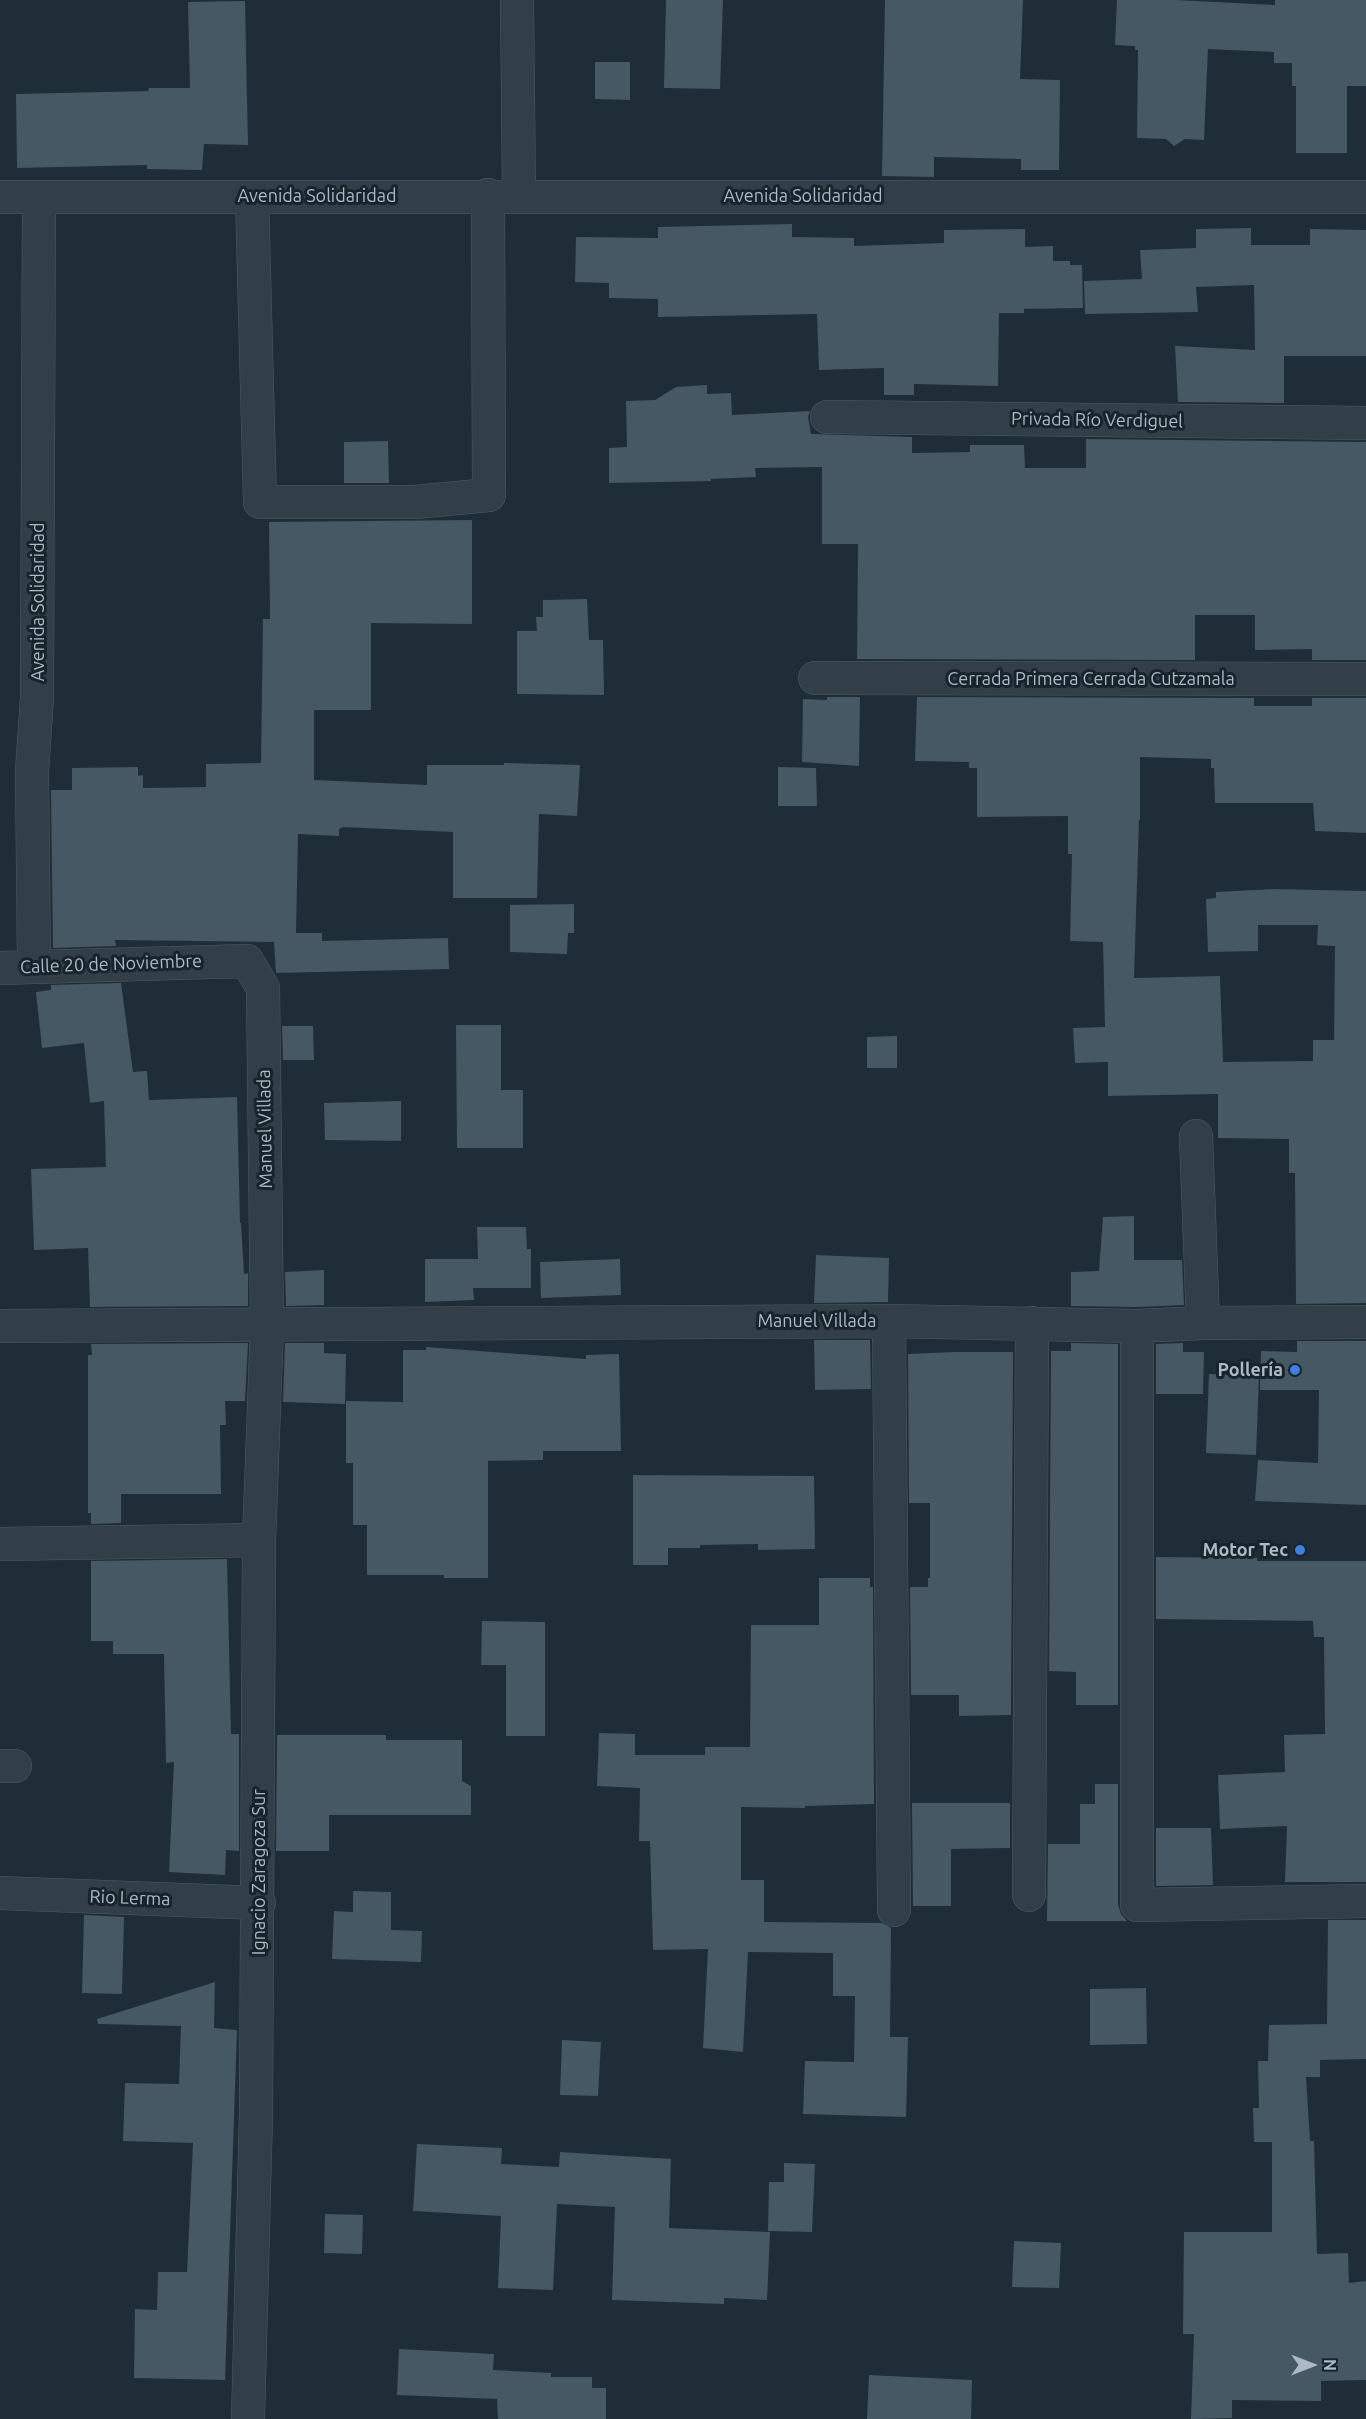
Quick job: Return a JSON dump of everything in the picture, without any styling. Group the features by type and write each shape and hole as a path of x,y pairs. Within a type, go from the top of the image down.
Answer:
{"street":[{"path":"252,197 260,502 415,502 489,495 503,195 518,0"},
{"name":"Avenida Solidaridad","path":"34,967 32,771 37,698 39,197 503,195 1366,197"},
{"path":"0,197 39,197"},
{"name":"Privada Río Verdiguel","path":"827,417 1366,423"},
{"name":"Cerrada Primera Cerrada Cutzamala","path":"815,678 1366,679"},
{"name":"Calle 20 de Noviembre","path":"0,968 223,961"},
{"name":"Manuel Villada","path":"223,961 247,962 263,988 267,1326"},
{"path":"1196,1136 1203,1323"},
{"path":"889,1321 894,1910"},
{"name":"Manuel Villada","path":"0,1326 889,1321 1137,1326 1203,1323 1366,1322"},
{"path":"1029,1895 1032,1323"},
{"name":"Ignacio Zaragoza Sur","path":"248,2419 259,1903 259,1540 267,1326"},
{"path":"1137,1326 1137,1905 1366,1900"},
{"path":"0,1544 259,1540"},
{"name":"Rio Lerma","path":"0,1893 259,1903"}],"building":[{"path":"666,0 723,0 720,89 664,88"},
{"path":"885,0 1023,0 1020,79 1060,80 1059,170 1021,170 1021,159 934,157 934,177 882,176"},
{"path":"1117,0 1175,0 1275,5 1275,0 1366,0 1366,86 1347,86 1347,153 1296,153 1296,86 1292,86 1292,63 1274,63 1274,52 1208,49 1204,140 1185,139 1174,146 1166,139 1137,138 1138,50 1135,50 1135,46 1115,45"},
{"path":"245,1 248,145 204,144 202,170 147,169 147,165 17,168 16,94 190,88 188,2"},
{"path":"595,62 630,62 630,100 595,99"},
{"path":"792,224 792,237 854,238 854,246 944,243 944,230 1025,229 1025,247 1053,246 1053,261 1070,261 1070,265 1082,265 1083,308 1024,309 1024,313 999,313 998,386 914,384 914,395 884,395 884,368 819,370 817,314 658,317 658,299 609,298 609,283 575,282 576,237 658,238 658,227"},
{"path":"1251,228 1251,245 1310,245 1310,229 1366,230 1366,356 1284,356 1284,403 1178,402 1175,346 1255,350 1254,285 1196,287 1198,312 1085,314 1084,281 1142,279 1140,250 1196,248 1196,229"},
{"path":"707,385 707,394 731,393 732,415 810,411 808,417 811,434 912,437 912,453 970,452 970,445 1024,445 1025,468 1086,468 1086,439 1366,442 1366,660 1312,660 1312,649 1255,650 1255,615 1195,615 1195,660 857,659 858,544 822,544 822,467 755,468 756,477 711,479 711,481 609,483 609,448 627,447 626,401 655,400 676,387"},
{"path":"388,441 389,483 344,483 344,442"},
{"path":"472,520 472,624 371,623 371,710 314,710 314,780 427,785 427,765 504,765 504,763 580,765 577,816 539,814 537,898 453,898 453,832 343,827 339,829 339,836 298,834 296,933 322,933 322,941 448,938 449,969 276,973 274,942 115,940 116,946 53,948 51,790 72,790 72,768 138,767 138,776 143,775 143,788 206,787 206,764 261,763 263,619 270,619 269,522"},
{"path":"587,599 589,640 603,640 604,695 517,694 517,631 537,631 536,617 543,617 543,600"},
{"path":"827,697 860,697 859,766 802,762 803,699 827,700"},
{"path":"917,697 1254,698 1254,706 1312,706 1312,698 1366,698 1366,833 1315,831 1313,803 1215,803 1214,768 1211,768 1211,759 1140,757 1134,978 1220,976 1223,1062 1313,1061 1313,1040 1334,1040 1335,946 1317,945 1318,925 1258,925 1258,951 1208,952 1206,899 1216,898 1216,892 1274,889 1366,891 1366,1303 1296,1304 1295,1173 1289,1173 1289,1139 1218,1138 1218,1094 1108,1096 1108,1062 1075,1063 1073,1028 1105,1027 1103,942 1070,941 1072,854 1068,854 1068,816 977,817 977,768 969,768 969,762 915,761"},
{"path":"778,767 816,768 817,806 778,806"},
{"path":"574,904 574,933 568,933 567,954 510,952 510,905"},
{"path":"121,983 133,1072 147,1071 149,1100 237,1097 240,1223 244,1274 248,1273 248,1306 90,1307 88,1248 34,1250 31,1169 106,1167 104,1101 90,1103 84,1043 42,1048 36,992 51,990 51,985"},
{"path":"456,1025 501,1025 501,1090 523,1090 523,1148 457,1148"},
{"path":"282,1026 313,1026 314,1060 283,1060"},
{"path":"897,1036 897,1068 867,1068 867,1037"},
{"path":"401,1101 401,1141 325,1140 324,1103"},
{"path":"1134,1216 1134,1260 1182,1260 1184,1305 1071,1306 1071,1272 1099,1271 1103,1217"},
{"path":"477,1227 526,1227 527,1249 531,1249 531,1288 473,1288 474,1300 425,1302 425,1259 478,1259"},
{"path":"816,1255 889,1258 888,1302 814,1303"},
{"path":"620,1259 621,1295 541,1298 540,1262"},
{"path":"324,1270 324,1305 286,1306 285,1272"},
{"path":"814,1340 870,1340 871,1389 815,1390"},
{"path":"1297,1341 1366,1341 1366,1505 1255,1501 1258,1460 1318,1463 1319,1390 1260,1390 1261,1351 1297,1352"},
{"path":"248,1343 245,1401 225,1401 226,1425 220,1425 221,1494 121,1494 121,1523 91,1524 91,1513 88,1513 88,1355 92,1355 91,1344"},
{"path":"285,1343 324,1343 324,1353 346,1354 345,1404 283,1402"},
{"path":"1071,1343 1118,1344 1118,1705 1076,1705 1076,1672 1049,1671 1051,1351 1071,1351"},
{"path":"1183,1343 1183,1352 1204,1352 1203,1394 1156,1394 1156,1344"},
{"path":"426,1347 586,1359 586,1355 619,1354 621,1451 543,1451 543,1460 488,1461 488,1578 444,1578 444,1575 367,1575 367,1525 353,1525 353,1463 346,1463 346,1401 403,1402 403,1350 426,1350"},
{"path":"1013,1352 1011,1715 959,1716 959,1695 911,1695 910,1587 928,1587 930,1503 909,1503 908,1354"},
{"path":"1209,1374 1259,1376 1256,1455 1206,1453"},
{"path":"633,1475 814,1476 815,1549 758,1550 758,1544 700,1545 700,1548 668,1548 668,1565 633,1565"},
{"path":"1156,1557 1257,1558 1257,1561 1366,1561 1366,1882 1285,1882 1287,1826 1220,1829 1218,1775 1285,1772 1284,1735 1325,1734 1324,1637 1314,1637 1313,1621 1156,1619"},
{"path":"227,1559 231,1734 239,1734 239,1851 226,1850 225,1875 169,1872 174,1762 166,1763 164,1654 113,1654 113,1641 91,1641 91,1561"},
{"path":"819,1578 870,1578 870,1587 873,1587 874,1804 805,1806 805,1808 741,1807 741,1880 764,1880 764,1922 882,1923 891,1928 890,2037 908,2037 906,2117 803,2114 805,2061 854,2062 855,1996 833,1996 833,1953 748,1952 743,2052 703,2048 708,1949 653,1950 650,1841 639,1841 640,1788 597,1786 599,1733 635,1734 635,1755 705,1755 705,1747 750,1747 751,1625 819,1625"},
{"path":"482,1621 545,1622 545,1736 506,1736 506,1665 481,1665"},
{"path":"277,1735 386,1735 386,1740 462,1740 462,1781 471,1786 471,1815 329,1815 329,1851 276,1851"},
{"path":"1095,1784 1118,1784 1118,1905 1127,1921 1047,1921 1048,1844 1080,1844 1080,1804 1095,1804"},
{"path":"912,1803 1010,1803 1010,1848 951,1849 951,1906 913,1906"},
{"path":"1156,1828 1211,1828 1213,1885 1156,1886"},
{"path":"353,1891 391,1892 391,1930 422,1931 421,1962 332,1959 334,1911 353,1912"},
{"path":"84,1915 124,1917 122,1994 82,1993"},
{"path":"1328,1920 1366,1920 1366,2059 1320,2060 1320,2077 1306,2077 1310,2141 1314,2141 1317,2254 1348,2253 1349,2283 1366,2281 1366,2380 1321,2381 1321,2401 1232,2400 1232,2418 1191,2419 1194,2334 1183,2334 1184,2232 1272,2232 1272,2142 1254,2142 1253,2108 1259,2108 1258,2061 1268,2061 1269,2025 1327,2024"},
{"path":"215,1982 214,2028 237,2030 225,2380 134,2378 135,2309 157,2310 158,2272 187,2272 193,2143 123,2141 125,2083 179,2084 181,2026 98,2024 97,2019"},
{"path":"1146,1988 1147,2044 1090,2045 1090,1989"},
{"path":"562,2040 601,2042 598,2096 560,2095"},
{"path":"417,2144 502,2148 501,2164 559,2167 560,2152 671,2159 669,2228 770,2232 767,2300 724,2298 724,2304 612,2300 615,2207 557,2204 553,2290 498,2288 501,2216 413,2211"},
{"path":"784,2163 815,2164 812,2232 768,2231 769,2182 784,2182"},
{"path":"325,2214 363,2215 362,2254 324,2253"},
{"path":"1014,2241 1061,2243 1059,2288 1012,2287"},
{"path":"399,2349 494,2354 493,2370 551,2373 551,2377 592,2377 592,2388 606,2388 606,2419 498,2419 497,2399 397,2395"},
{"path":"869,2375 972,2380 971,2419 867,2419"}],"place":[{"name":"Pollería","path":"1295,1370"},
{"name":"Motor Tec","path":"1300,1550"}]}
